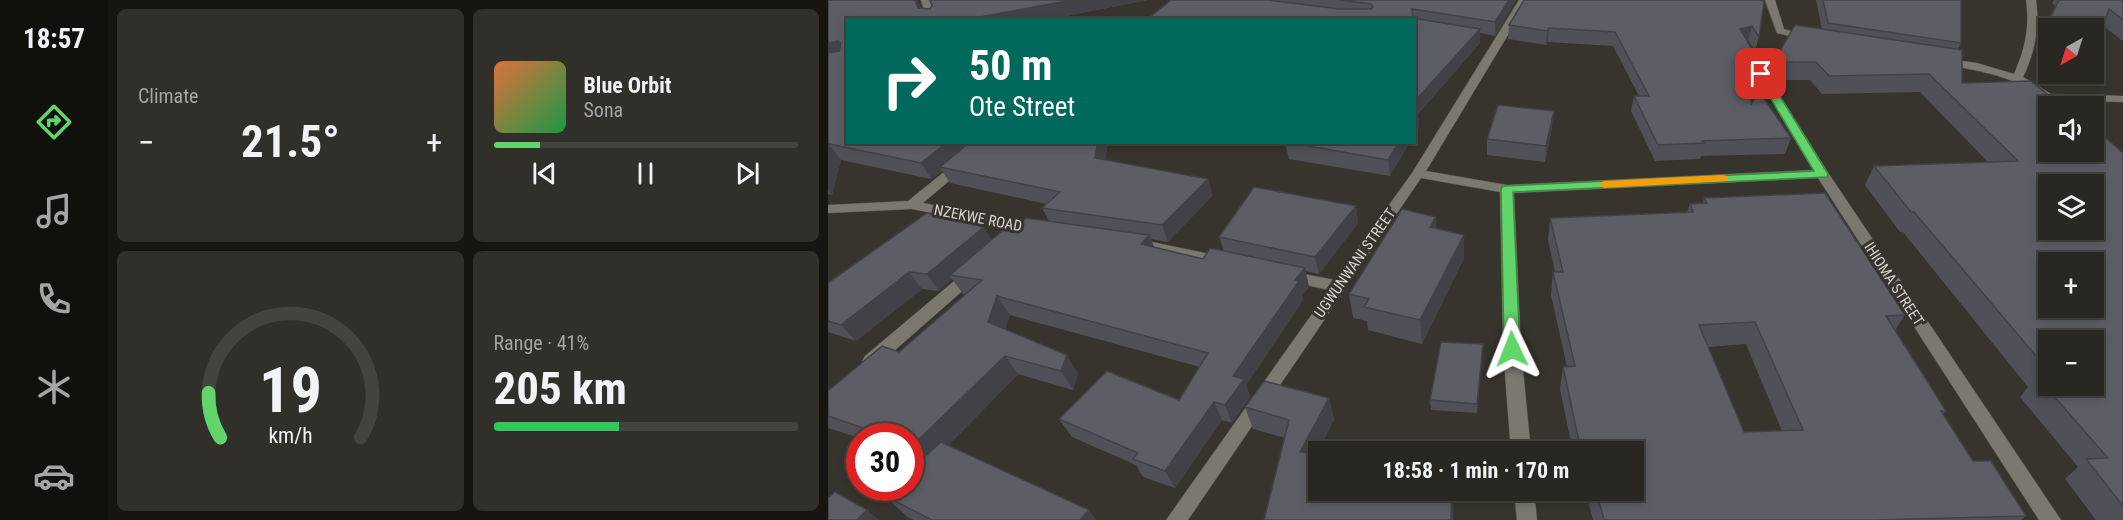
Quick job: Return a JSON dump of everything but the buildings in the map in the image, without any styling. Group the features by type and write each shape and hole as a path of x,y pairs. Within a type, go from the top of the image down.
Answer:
{"street":[{"path":"926,0 931,18"},
{"name":"UGWUNWANI STREET","path":"1176,520 1418,174 1492,40 1524,0"},
{"path":"1770,0 1780,31 1818,41"},
{"path":"2018,77 2028,54 2035,22 2031,0"},
{"name":"IHIOMA STREET","path":"1743,44 1822,174 2051,520"},
{"path":"1933,59 1991,68 2018,77 2046,96"},
{"path":"2104,98 2123,99"},
{"path":"912,205 987,144"},
{"path":"1418,174 1507,189 1822,174"},
{"path":"1507,189 1512,349 1520,441"},
{"name":"NZEKWE ROAD","path":"828,209 912,205 1049,231"},
{"path":"1010,242 1026,228"},
{"path":"1120,241 1155,246 1236,265"},
{"path":"856,375 986,262"},
{"path":"1271,273 1338,286"},
{"path":"1525,501 1527,520"}],"slow traffic":[{"path":"1604,184 1722,179"}],"route":[{"path":"1512,349 1507,189 1822,174 1761,74"}]}
